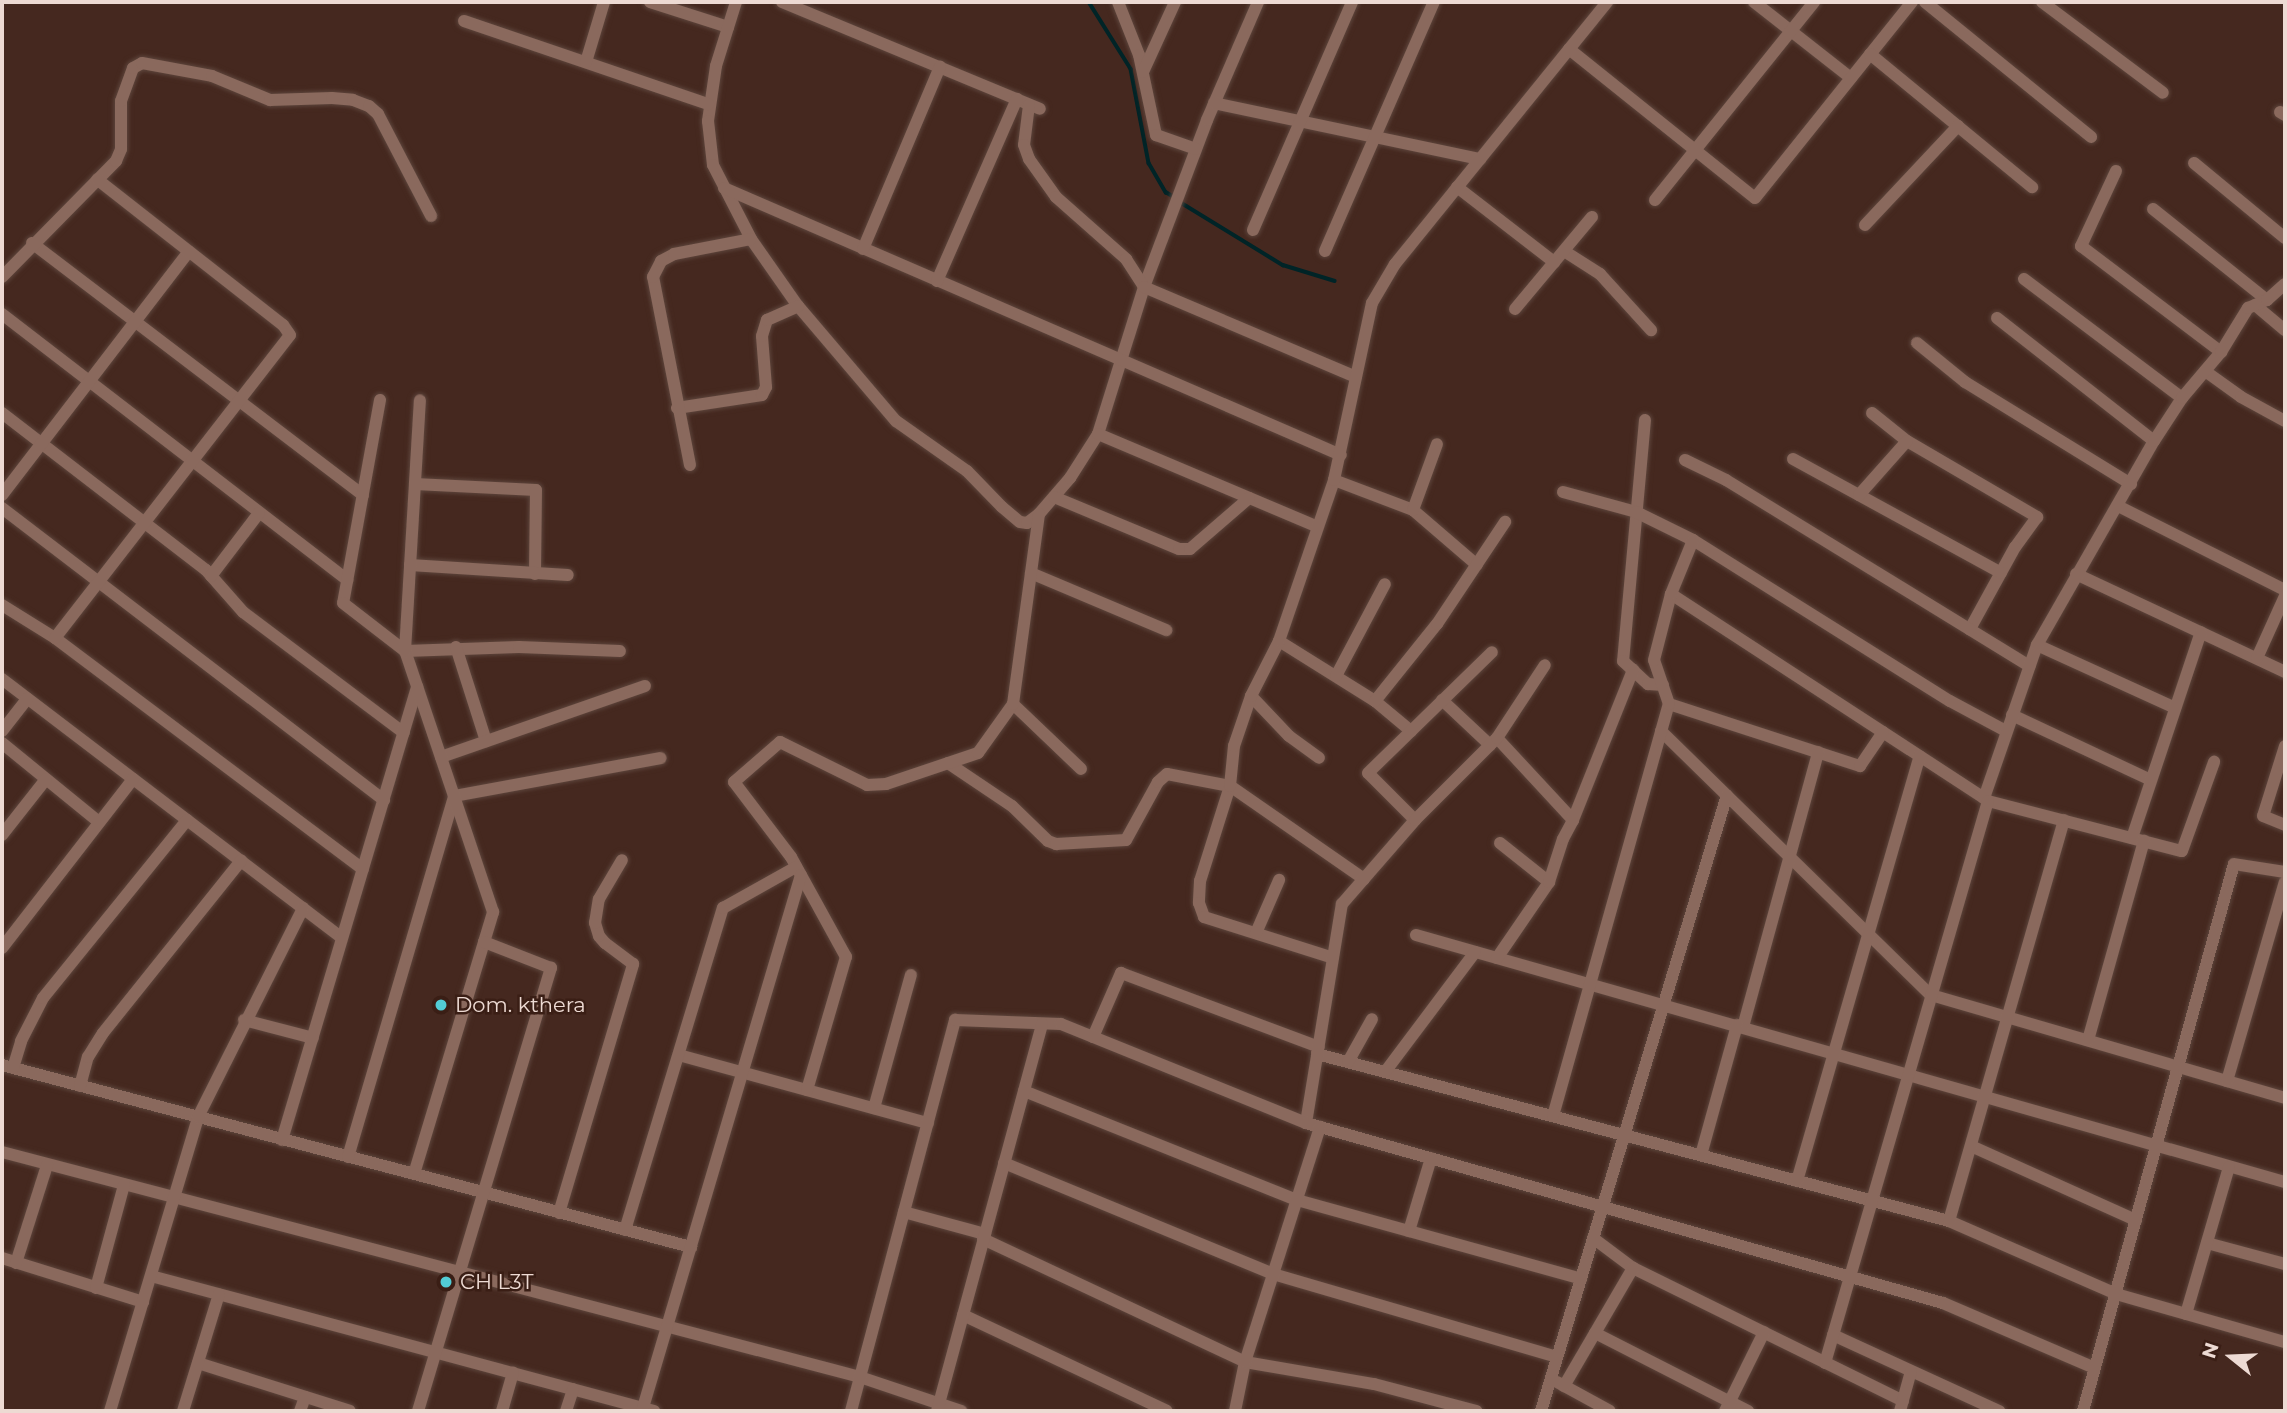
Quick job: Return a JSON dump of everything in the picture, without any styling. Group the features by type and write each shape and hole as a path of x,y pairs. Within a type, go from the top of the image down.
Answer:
{"street":[{"path":"586,62 604,2"},
{"path":"650,2 728,27"},
{"path":"736,2 708,104 713,165 751,239 798,306 896,421 967,471 1020,522 1027,523 1054,497 1098,435 1144,287 1214,103 1258,2"},
{"path":"782,2 1029,104"},
{"path":"1118,2 1143,72 1156,135 1196,149"},
{"path":"1143,72 1175,2"},
{"path":"1253,230 1352,2"},
{"path":"1325,251 1434,2"},
{"path":"1333,958 1204,917 1199,903 1200,881 1230,786 1234,746 1251,696 1279,640 1334,480 1372,303 1395,264 1607,2"},
{"path":"1754,2 1851,78"},
{"path":"1655,200 1814,2"},
{"path":"1569,49 1755,198 1912,2"},
{"path":"1925,2 2091,136"},
{"path":"2042,2 2163,93"},
{"path":"464,21 708,104"},
{"path":"1870,54 2032,187"},
{"path":"2,276 116,161 121,149 121,101 133,68 142,63 212,76 270,100 332,98 353,100 369,106 378,114 432,216"},
{"path":"863,249 940,67"},
{"path":"1214,103 1480,159"},
{"path":"937,281 1029,104"},
{"path":"1029,104 1024,145 1029,159 1056,197 1126,259 1144,287 1356,377"},
{"path":"1865,225 1958,126"},
{"path":"2194,163 2285,238"},
{"path":"2116,171 2081,246 2221,352"},
{"path":"55,638 290,335 283,325 97,179"},
{"path":"1457,187 1554,262"},
{"path":"724,188 1341,455"},
{"path":"2153,209 2261,303 2285,330"},
{"path":"1515,309 1592,218"},
{"path":"690,465 653,277 661,261 674,254 751,239"},
{"path":"32,243 363,495"},
{"path":"2,495 189,251"},
{"path":"1564,251 1600,274 1651,330"},
{"path":"2024,279 2182,398"},
{"path":"1825,1363 2006,731 2038,645 2076,574 2182,398 2221,352 2248,308 2261,303 2285,284"},
{"path":"677,408 762,395 766,387 762,336 767,320 798,306"},
{"path":"2,314 347,580"},
{"path":"1997,318 2154,441"},
{"path":"1917,343 1965,382 2131,484"},
{"path":"2205,371 2241,397 2285,421"},
{"path":"380,400 343,603 405,651 456,647 620,651"},
{"path":"414,1174 493,912 405,651 420,400"},
{"path":"2,413 211,576 243,612 404,733"},
{"path":"1872,413 1907,441 2037,517 2001,573 1970,629"},
{"path":"1645,420 1623,661 1648,684 1663,685"},
{"path":"1098,435 1316,526"},
{"path":"1859,495 1907,441"},
{"path":"1413,510 1437,444"},
{"path":"1793,459 2001,573"},
{"path":"1685,460 1726,480 2030,666"},
{"path":"1334,480 1413,510 1477,565"},
{"path":"415,484 536,490 535,574"},
{"path":"1563,492 1636,512 1692,540 1950,701 2006,731"},
{"path":"1054,497 1179,549 1190,549 1249,498"},
{"path":"2118,506 2285,590"},
{"path":"2,508 384,800"},
{"path":"211,576 259,513"},
{"path":"807,1090 846,957 799,871 734,782 780,742 867,785 886,784 978,753 1013,704 1039,514"},
{"path":"1375,701 1437,624 1505,522"},
{"path":"1553,1116 1669,704 1654,660 1671,594 1692,540"},
{"path":"410,565 568,575"},
{"path":"1031,573 1166,630"},
{"path":"2076,574 2285,672"},
{"path":"1336,676 1384,584"},
{"path":"1671,594 1986,799 2182,851 2214,762"},
{"path":"2257,659 2285,596"},
{"path":"2,605 55,638 363,869"},
{"path":"2088,1040 2151,780 2201,632"},
{"path":"1279,640 1375,701 1410,731"},
{"path":"2038,645 2175,708"},
{"path":"456,647 486,741"},
{"path":"1415,820 1368,773 1492,652"},
{"path":"1306,1123 1342,904 1415,820 1493,741 1545,665"},
{"path":"1497,958 1549,881 1563,839 1633,670"},
{"path":"2,679 342,938"},
{"path":"441,757 645,686"},
{"path":"282,1140 417,687"},
{"path":"1251,696 1289,736 1319,758"},
{"path":"2,731 27,699"},
{"path":"1442,700 1493,741 1573,820"},
{"path":"1013,704 1081,769"},
{"path":"1669,704 1860,766 1883,732"},
{"path":"2012,715 2151,780"},
{"path":"1661,731 1931,995 2285,1098"},
{"path":"2,743 99,822"},
{"path":"2285,746 2263,816 2285,825"},
{"path":"1701,1155 1790,856 1818,752"},
{"path":"1797,1181 1920,756"},
{"path":"454,796 661,758"},
{"path":"948,763 1012,806 1048,841 1056,844 1126,840 1158,782 1167,774 1230,786 1364,879"},
{"path":"2,835 46,779"},
{"path":"2,948 133,779"},
{"path":"1541,1411 1727,795"},
{"path":"348,1157 454,796"},
{"path":"187,820 43,998 8,1067 691,1247"},
{"path":"1950,1221 2064,820"},
{"path":"1500,842 1549,881"},
{"path":"559,1213 633,964 598,936 595,923 599,899 622,860"},
{"path":"80,1086 89,1057 103,1033 241,861"},
{"path":"2083,1411 2234,864 2285,872"},
{"path":"625,1230 723,908 799,871"},
{"path":"151,1276 647,1410 667,1326 743,1072 799,871"},
{"path":"1256,933 1279,880"},
{"path":"2227,1081 2285,882"},
{"path":"110,1411 198,1117 244,1020 303,908"},
{"path":"1416,935 2285,1182"},
{"path":"418,1411 551,968 484,942"},
{"path":"1385,1072 1475,951"},
{"path":"1093,1037 1121,973 1348,1062 1950,1221 2116,1294 2285,1342"},
{"path":"874,1108 911,975"},
{"path":"1348,1062 1372,1018"},
{"path":"244,1020 313,1038"},
{"path":"851,1411 955,1020 1061,1024 1306,1123 1943,1303 2095,1368"},
{"path":"938,1406 1042,1024"},
{"path":"679,1055 928,1123"},
{"path":"1024,1091 1297,1200 1581,1279"},
{"path":"1235,1411 1245,1362 1320,1126"},
{"path":"1971,1146 2136,1220"},
{"path":"2,1152 860,1377 938,1406 961,1411"},
{"path":"1409,1231 1431,1158"},
{"path":"1004,1163 1273,1275 1558,1357"},
{"path":"16,1263 47,1165"},
{"path":"2186,1314 2229,1167"},
{"path":"96,1288 124,1185"},
{"path":"904,1212 984,1236 1245,1362 1374,1384 1476,1411"},
{"path":"1593,1238 1633,1268 1825,1363 1901,1406 1911,1371"},
{"path":"2207,1243 2285,1264"},
{"path":"2,1258 142,1302"},
{"path":"1564,1386 1633,1268"},
{"path":"183,1411 219,1294"},
{"path":"963,1315 1167,1411"},
{"path":"1727,1406 1763,1332"},
{"path":"1595,1333 1727,1406 1748,1411"},
{"path":"1833,1335 1983,1408 1999,1411"},
{"path":"198,1363 350,1411"},
{"path":"502,1411 513,1373"},
{"path":"1551,1378 1609,1411"},
{"path":"566,1411 573,1390"},
{"path":"300,1411 304,1397"}],"waterway":[{"path":"1089,2 1131,69 1149,163 1166,192 1174,197"},
{"path":"1180,202 1283,265 1335,281"}],"place":[{"name":"Dom. kthera","path":"441,1005"},
{"name":"CH L3T","path":"446,1282"}]}
